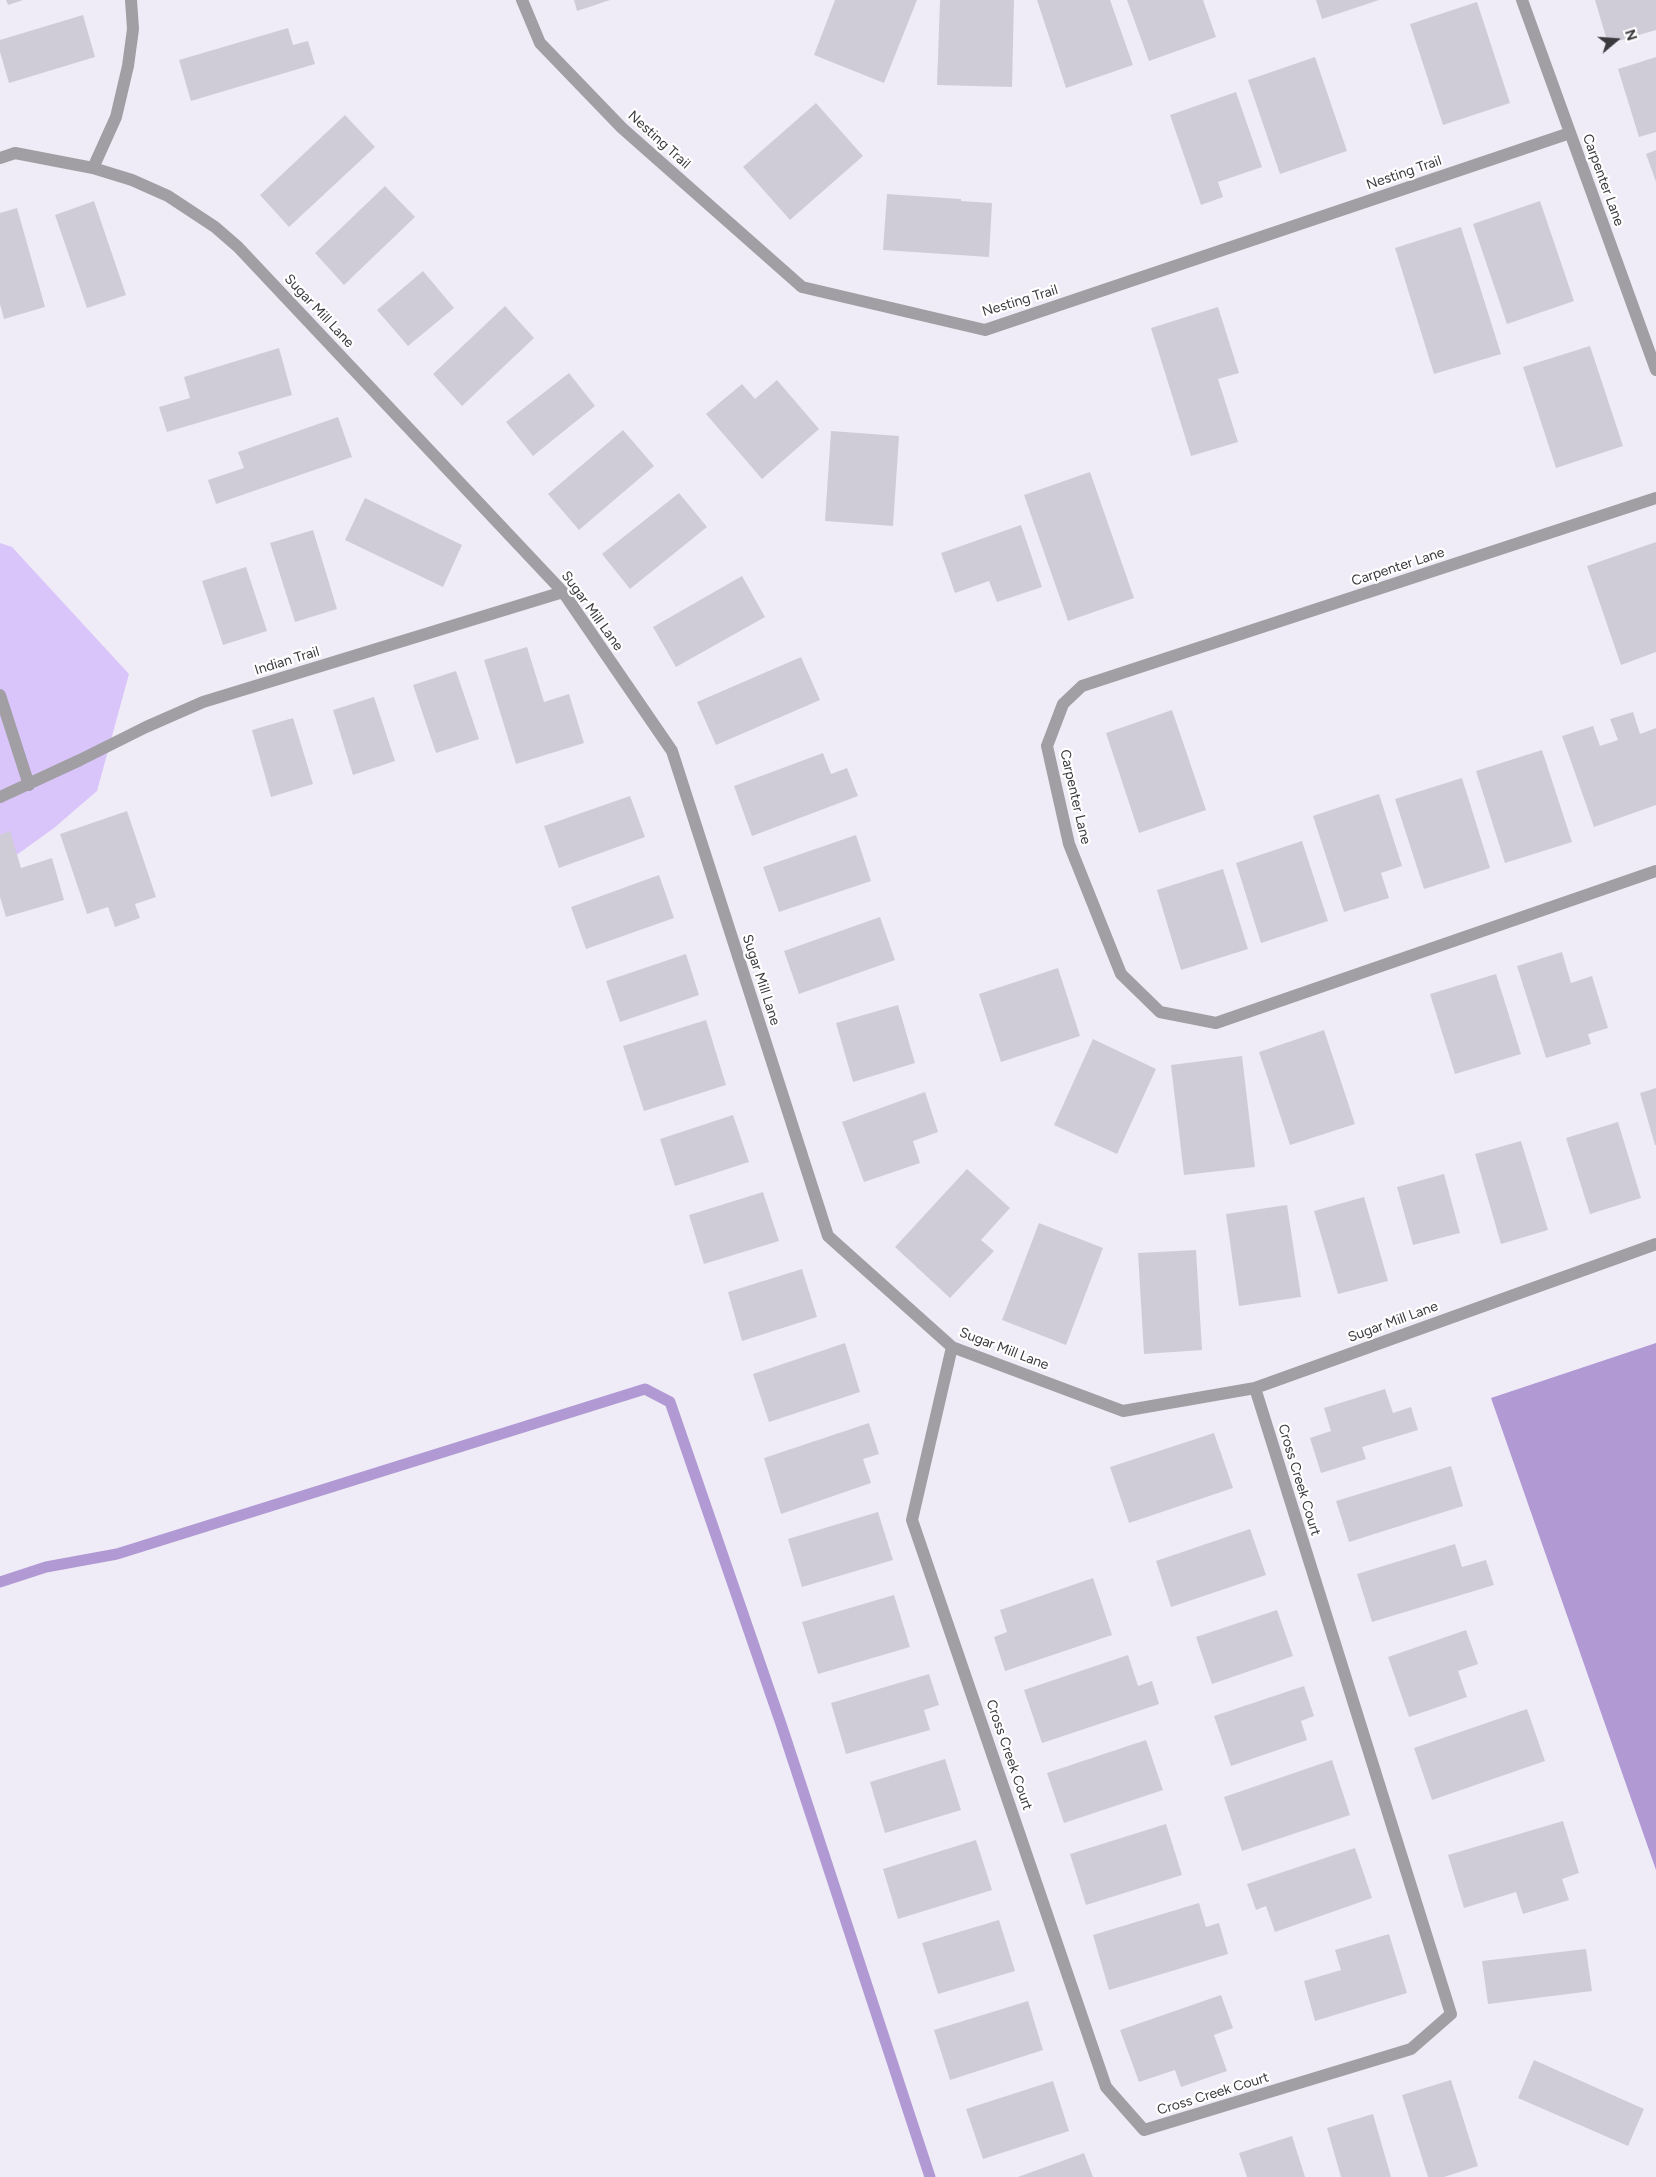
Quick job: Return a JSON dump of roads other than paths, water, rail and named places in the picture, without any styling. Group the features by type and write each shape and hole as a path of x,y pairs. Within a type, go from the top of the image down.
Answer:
{"street":[{"path":"93,168 116,117 126,74 132,29 131,0"},
{"name":"Nesting Trail","path":"522,0 540,43 622,128 802,287 985,330 1570,133"},
{"name":"Carpenter Lane","path":"1522,0 1656,370"},
{"name":"Sugar Mill Lane","path":"0,158 15,153 93,168 132,180 168,196 199,215 238,247 563,592 672,751 828,1236 952,1347 1124,1411 1254,1388 1656,1244"},
{"name":"Carpenter Lane","path":"1656,498 1082,686 1063,704 1047,746 1069,844 1122,974 1160,1012 1216,1023 1656,871"},
{"name":"Indian Trail","path":"0,797 146,727 203,702 563,592"},
{"path":"0,695 29,784"},
{"name":"Cross Creek Court","path":"952,1347 912,1520 1106,2087 1144,2130 1411,2049 1451,2014 1254,1388"}],"waterway":[{"path":"0,1582 46,1567 117,1554 645,1389 670,1402 781,1724 930,2177"}]}
